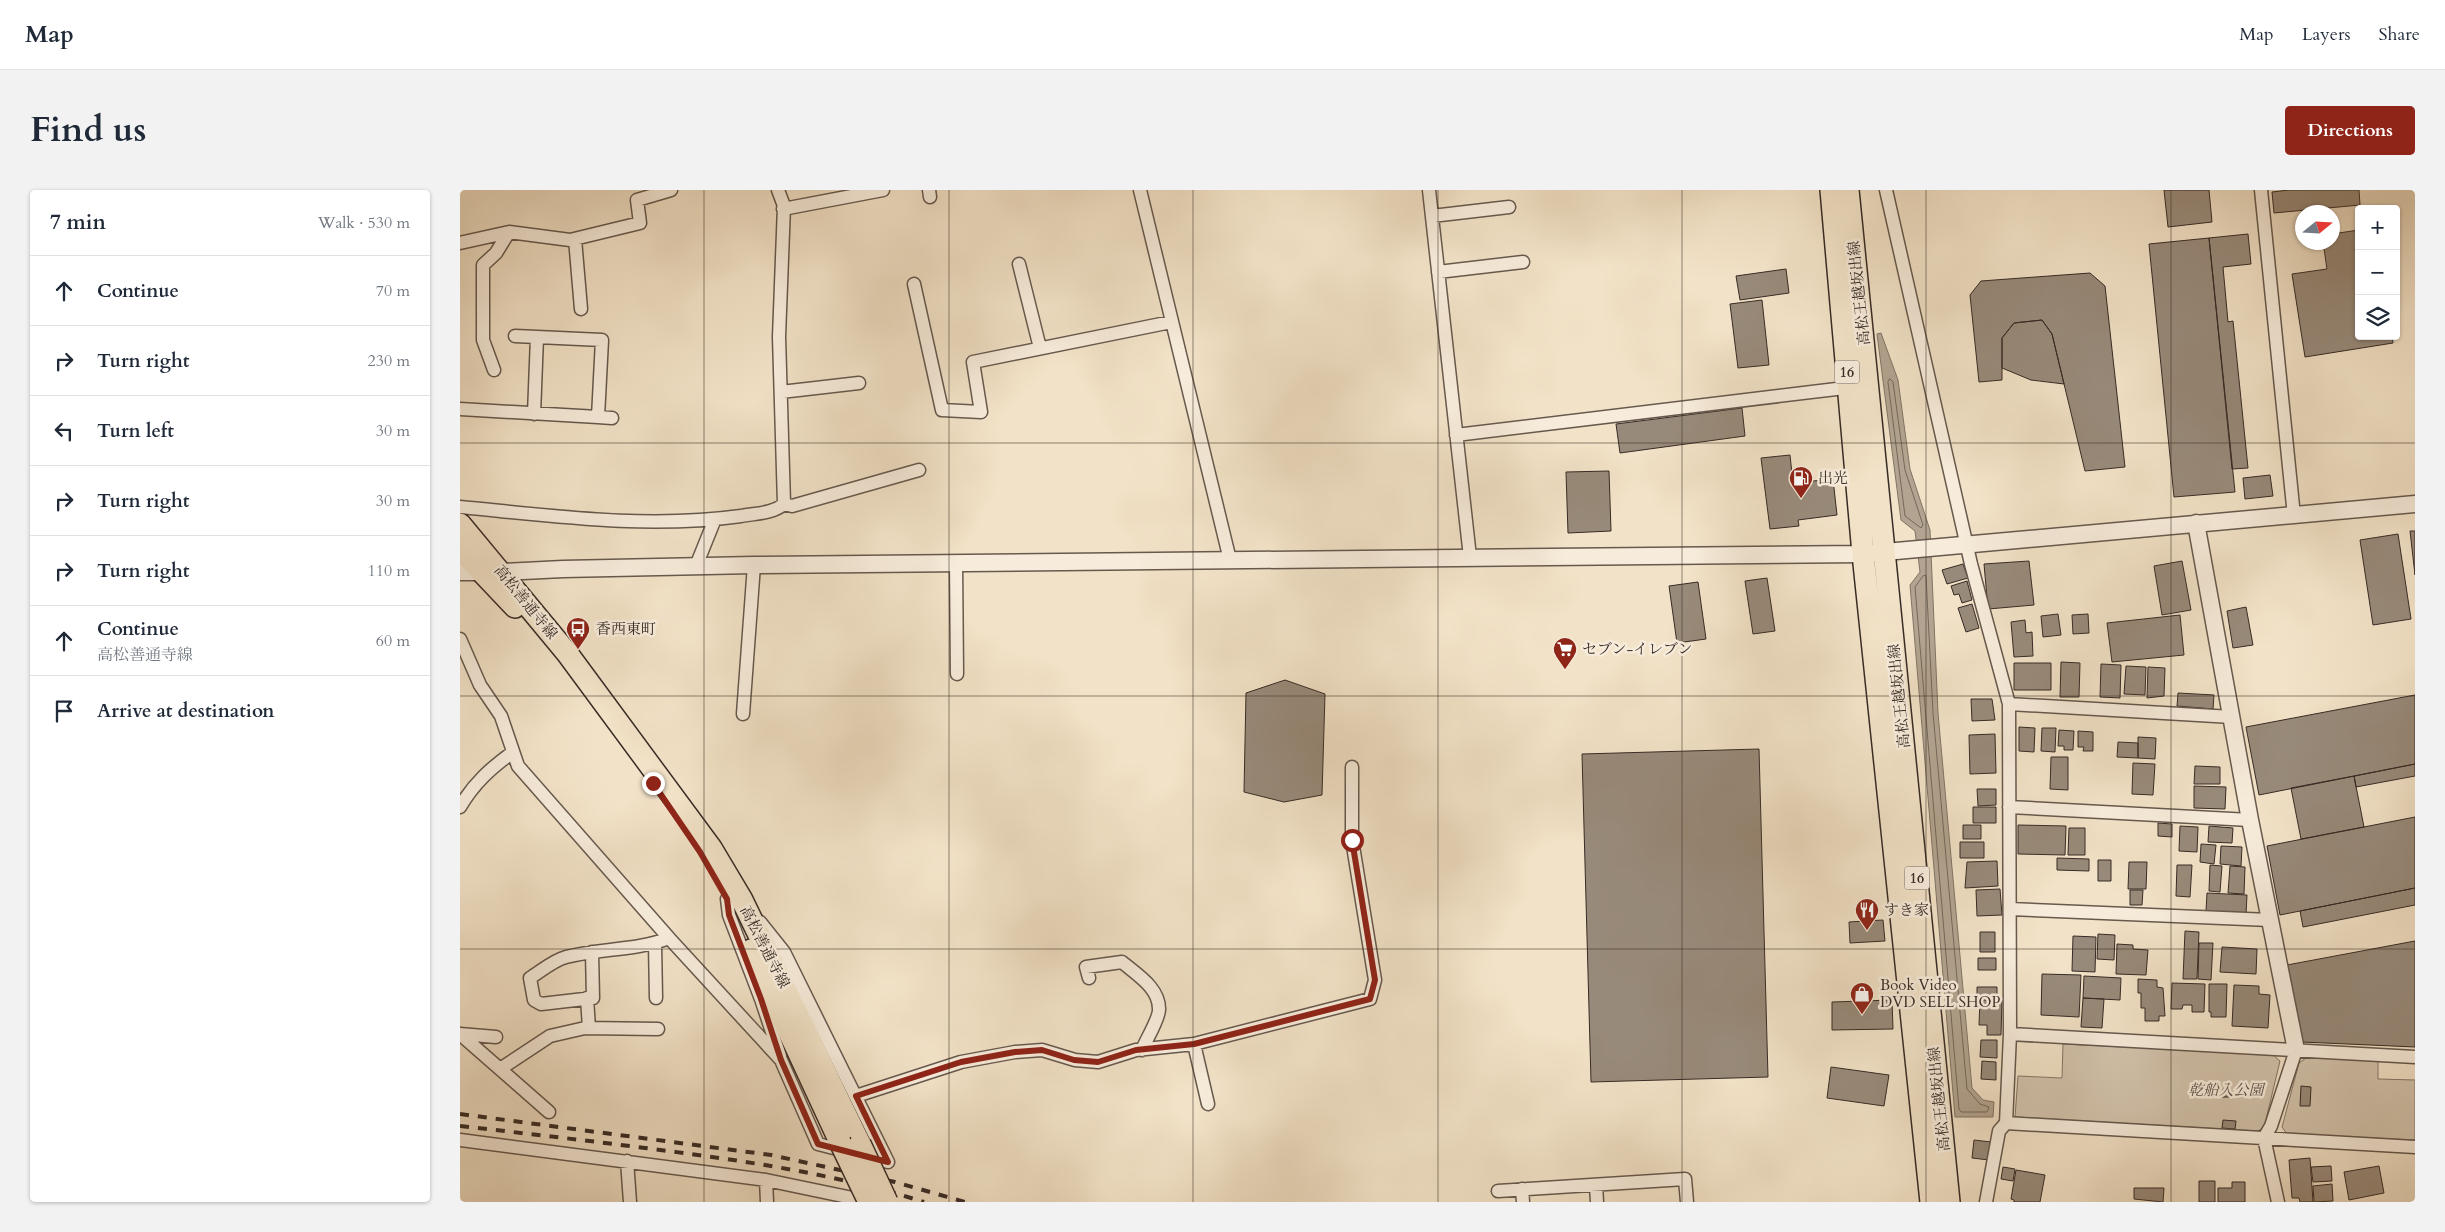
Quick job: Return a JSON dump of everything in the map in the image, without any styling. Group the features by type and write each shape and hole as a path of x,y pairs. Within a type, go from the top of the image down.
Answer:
{"main road":[{"name":"高松王越坂出線","path":"1831,190 1863,554 1931,1202"},
{"name":"高松王越坂出線","path":"1848,190 1869,385 1949,1202"},
{"name":"高松善通寺線","path":"465,554 502,572 567,653 711,848 850,1143 886,1202"},
{"name":"高松善通寺線","path":"465,554 529,621 602,714 734,900"},
{"name":"高松善通寺線","path":"850,1143 870,1202"}],"street":[{"path":"460,243 509,232 530,233 547,238 575,239 640,223 637,200 670,190"},
{"path":"778,190 783,209 779,337 784,504"},
{"path":"783,209 883,190"},
{"path":"1140,190 1230,560"},
{"path":"1430,190 1470,557"},
{"path":"1886,190 1968,546 2008,704 2010,1034 2006,1123 1999,1131 1986,1202"},
{"path":"2261,190 2294,516"},
{"path":"1432,216 1509,207"},
{"path":"494,370 483,340 482,265 496,253 509,232"},
{"path":"575,239 581,309"},
{"path":"1438,272 1523,262"},
{"path":"1019,264 1040,348"},
{"path":"914,284 942,410 982,412 973,362 1171,322"},
{"path":"515,336 602,335 598,417"},
{"path":"534,414 538,337"},
{"path":"781,392 859,383"},
{"path":"1456,434 1869,385"},
{"path":"460,409 612,418"},
{"path":"784,504 792,506 919,470"},
{"path":"460,507 628,522 715,519 776,510 784,504"},
{"path":"465,554 502,572 754,565 1863,554 1917,551 2196,523 2415,504"},
{"path":"696,566 715,519"},
{"path":"2196,523 2250,820 2296,1050 2271,1126 2264,1138 2278,1202"},
{"path":"956,563 957,674"},
{"path":"743,714 754,565"},
{"path":"460,639 480,685 501,716 518,766 668,938 781,1060"},
{"path":"2008,704 2232,717"},
{"path":"460,807 470,790 488,770 513,752"},
{"path":"856,1096 961,1062 1015,1052 1042,1050 1074,1060 1098,1062 1142,1050 1194,1044 1370,999 1375,980 1352,840 1352,767"},
{"path":"2009,808 2250,820"},
{"path":"734,900 784,952 888,1162 818,1144 781,1060 761,999 729,915 734,900"},
{"path":"2010,909 2270,920"},
{"path":"592,952 593,998 541,1004 534,1000 530,978 564,957 592,952 655,944 668,938"},
{"path":"655,944 656,998"},
{"path":"1089,978 1086,967 1122,962 1149,985 1156,998 1159,1011 1142,1050"},
{"path":"587,998 589,1028"},
{"path":"500,1069 550,1036 589,1028 658,1029"},
{"path":"460,1034 549,1112"},
{"path":"460,1034 496,1037"},
{"path":"2010,1034 2415,1057"},
{"path":"1194,1044 1208,1104"},
{"path":"2006,1123 2415,1147"},
{"path":"460,1140 766,1180 870,1202"},
{"path":"627,1161 630,1202"},
{"path":"1498,1191 1523,1196 1596,1185 1685,1179 1687,1202"},
{"path":"766,1180 767,1202"},
{"path":"1596,1185 1597,1202"}],"green space":[{"name":"乾船入公園","path":"2063,1044 2272,1054 2280,1061 2264,1128 2257,1131 2015,1117 2018,1076 2062,1078"},
{"name":"乾船入公園","path":"2309,1056 2378,1061 2378,1079 2415,1080 2415,1140 2287,1134 2282,1127 2299,1063"}],"water":[{"path":"1881,333 1898,380 1910,469 1930,530 1938,713 1972,1088 1983,1100 1994,1102 1993,1117 1955,1117 1910,585 1920,572 1915,531 1901,520 1877,334"}],"building":[{"path":"2164,190 2209,190 2212,222 2168,227"},
{"path":"2289,190 2359,190 2360,205 2340,207 2340,205 2295,205 2295,211 2274,213 2272,192"},
{"path":"2355,231 2355,340 2393,340 2393,343 2305,357 2292,274 2327,269 2324,250 2340,250 2340,233"},
{"path":"2248,234 2251,264 2223,267 2228,322 2233,321 2248,468 2232,469 2209,238"},
{"path":"2209,238 2235,492 2174,497 2149,244"},
{"path":"1786,269 1789,293 1740,300 1736,276"},
{"path":"2090,273 2105,286 2125,467 2085,471 2052,334 2042,320 2014,323 2002,338 2002,380 1979,382 1970,295 1981,281"},
{"path":"1762,300 1769,365 1738,368 1730,304"},
{"path":"2042,320 2052,334 2064,384 2031,380 2002,368 2002,338 2014,323"},
{"path":"1742,408 1745,436 1620,453 1616,424"},
{"name":"出光","path":"1790,455 1793,483 1833,479 1837,515 1798,520 1799,526 1770,529 1761,458"},
{"path":"1609,471 1611,531 1568,533 1566,472"},
{"path":"2270,475 2273,496 2245,499 2243,478"},
{"path":"2410,531 2415,531 2415,575"},
{"path":"2398,534 2411,619 2373,625 2360,540"},
{"path":"2029,561 2034,605 1988,609 1984,564"},
{"path":"2182,561 2191,610 2162,615 2154,566"},
{"path":"1963,564 1968,578 1947,584 1942,570"},
{"path":"1767,578 1775,631 1753,634 1745,581"},
{"path":"1967,581 1972,600 1962,603 1959,594 1954,595 1951,586"},
{"path":"1698,582 1706,639 1677,643 1669,586"},
{"path":"1972,604 1979,628 1966,632 1958,608"},
{"path":"2246,607 2253,645 2233,648 2227,611"},
{"path":"2058,614 2061,635 2043,637 2041,616"},
{"path":"2088,614 2089,633 2073,634 2072,615"},
{"path":"2180,615 2184,655 2112,662 2107,623"},
{"path":"2025,620 2026,633 2032,632 2033,656 2014,657 2011,622"},
{"path":"2061,662 2080,663 2079,697 2060,697"},
{"path":"2014,663 2051,663 2051,690 2014,690"},
{"path":"2101,664 2121,665 2120,698 2100,697"},
{"path":"2126,666 2146,667 2145,695 2124,694"},
{"path":"2148,667 2165,668 2164,696 2147,698"},
{"path":"1285,680 1325,694 1322,795 1284,802 1244,792 1246,693"},
{"path":"2178,693 2214,695 2213,709 2177,706"},
{"path":"2415,695 2415,764 2259,795 2246,727"},
{"path":"1971,699 1992,699 1995,720 1972,721"},
{"path":"2019,727 2035,728 2034,752 2019,751"},
{"path":"2042,728 2056,728 2055,752 2041,751"},
{"path":"2059,730 2074,731 2073,750 2064,750 2064,746 2058,746"},
{"path":"2078,731 2093,732 2093,751 2083,751 2084,747 2078,747"},
{"path":"1995,734 1996,773 1970,774 1969,735"},
{"path":"2138,737 2156,738 2155,759 2138,758"},
{"path":"2118,742 2138,743 2138,758 2117,757"},
{"path":"1759,749 1768,1077 1591,1082 1582,754"},
{"path":"2051,757 2068,757 2068,790 2050,789"},
{"path":"2133,763 2155,764 2153,795 2132,794"},
{"path":"2415,764 2415,776 2356,787 2354,776"},
{"path":"2195,766 2220,767 2220,784 2194,784"},
{"path":"2354,776 2364,827 2301,839 2291,788"},
{"path":"2194,786 2226,787 2225,809 2194,808"},
{"path":"1977,789 1996,789 1996,805 1978,806"},
{"path":"1973,807 1996,807 1996,823 1973,823"},
{"path":"2415,817 2415,888 2280,915 2267,846"},
{"path":"2158,823 2172,824 2172,837 2158,836"},
{"path":"1963,825 1981,825 1981,839 1963,839"},
{"path":"2018,825 2066,826 2065,855 2018,854"},
{"path":"2180,826 2198,827 2197,852 2179,851"},
{"path":"2209,826 2233,828 2232,843 2208,842"},
{"path":"2069,828 2085,828 2085,855 2068,855"},
{"path":"1960,842 1984,842 1984,858 1960,858"},
{"path":"2201,844 2216,845 2214,864 2200,862"},
{"path":"2221,846 2242,847 2241,866 2220,864"},
{"path":"2057,858 2089,859 2089,871 2057,870"},
{"path":"2098,860 2111,860 2111,881 2098,881"},
{"path":"1997,861 1998,886 1965,888 1967,862"},
{"path":"2129,862 2147,862 2146,889 2128,889"},
{"path":"2177,865 2192,865 2190,897 2176,896"},
{"path":"2210,865 2222,866 2220,892 2209,891"},
{"path":"2230,866 2245,867 2244,894 2228,893"},
{"path":"2415,888 2415,905 2303,927 2300,911"},
{"path":"2000,889 2002,915 1977,916 1976,890"},
{"path":"2130,890 2143,890 2142,905 2130,905"},
{"path":"2207,893 2247,895 2246,914 2206,911"},
{"name":"すき家","path":"1883,920 1885,941 1850,943 1849,922"},
{"path":"2185,931 2199,932 2197,979 2183,979"},
{"path":"1980,932 1995,932 1995,952 1980,952"},
{"path":"2098,934 2115,935 2114,960 2097,959"},
{"path":"2073,936 2096,937 2095,972 2072,971"},
{"path":"2415,941 2415,1047 2302,1042 2287,965"},
{"path":"2199,943 2213,943 2211,980 2198,979"},
{"path":"2117,944 2133,945 2133,949 2148,950 2146,975 2116,974"},
{"path":"2222,947 2257,949 2256,974 2220,972"},
{"path":"1978,958 1996,958 1996,970 1978,970"},
{"path":"2042,974 2081,975 2079,1017 2041,1015"},
{"path":"2084,976 2121,978 2120,1000 2083,998"},
{"path":"2138,979 2157,980 2157,987 2163,988 2165,1016 2159,1016 2159,1021 2145,1021 2145,1008 2141,1008 2141,993 2138,993"},
{"path":"2172,983 2205,984 2204,1012 2192,1012 2192,1005 2183,1005 2182,1009 2171,1009"},
{"path":"2209,984 2227,984 2226,1017 2211,1017 2211,1012 2209,1012"},
{"path":"2234,985 2259,986 2259,994 2270,995 2268,1028 2232,1026"},
{"path":"1977,987 1997,987 1997,996 1977,996"},
{"path":"2083,998 2104,999 2102,1028 2081,1027"},
{"name":"Book Video DVD SELL SHOP","path":"1892,1000 1893,1029 1832,1030 1832,1002"},
{"path":"1980,1000 2002,1000 2001,1035 1987,1035 1987,1025 1979,1025"},
{"path":"1981,1040 1997,1040 1997,1058 1980,1057"},
{"path":"1982,1061 1996,1062 1996,1080 1981,1079"},
{"path":"1831,1067 1889,1075 1884,1106 1827,1098"},
{"path":"2301,1086 2311,1087 2310,1106 2300,1106"},
{"path":"2223,1089 2229,1090 2229,1097 2222,1097"},
{"path":"2223,1120 2236,1121 2235,1129 2222,1128"},
{"path":"1974,1140 1991,1142 1989,1160 1972,1158"},
{"path":"2310,1158 2313,1202 2300,1202 2299,1198 2292,1198 2289,1160"},
{"path":"2331,1166 2332,1181 2313,1182 2311,1167"},
{"path":"2379,1166 2384,1193 2349,1200 2344,1172"},
{"path":"2003,1167 2015,1169 2013,1181 2001,1179"},
{"path":"2016,1170 2045,1175 2040,1202 2014,1202 2011,1199"},
{"path":"2199,1181 2215,1181 2215,1202 2199,1202"},
{"path":"2232,1182 2245,1182 2245,1202 2218,1202 2218,1188 2232,1188"},
{"path":"2332,1184 2333,1201 2314,1202 2313,1186"},
{"path":"2134,1188 2164,1188 2163,1202 2134,1199"}],"railway":[{"path":"460,1114 771,1155 895,1182 965,1202"},
{"path":"460,1126 622,1145 751,1163 821,1175 924,1202"}],"place":[{"name":"出光","path":"1801,499"},
{"name":"香西東町","path":"578,650"},
{"name":"セブン-イレブン","path":"1565,670"},
{"name":"すき家","path":"1867,931"},
{"name":"Book Video DVD SELL SHOP","path":"1862,1015"}],"route":[{"path":"653,783 700,852 727,899 729,915 761,999 781,1060 818,1144 888,1162 856,1096 961,1062 1015,1052 1042,1050 1074,1060 1098,1062 1136,1050 1161,1049 1194,1044 1370,999 1374,992 1375,980 1355,848 1352,840"}]}
